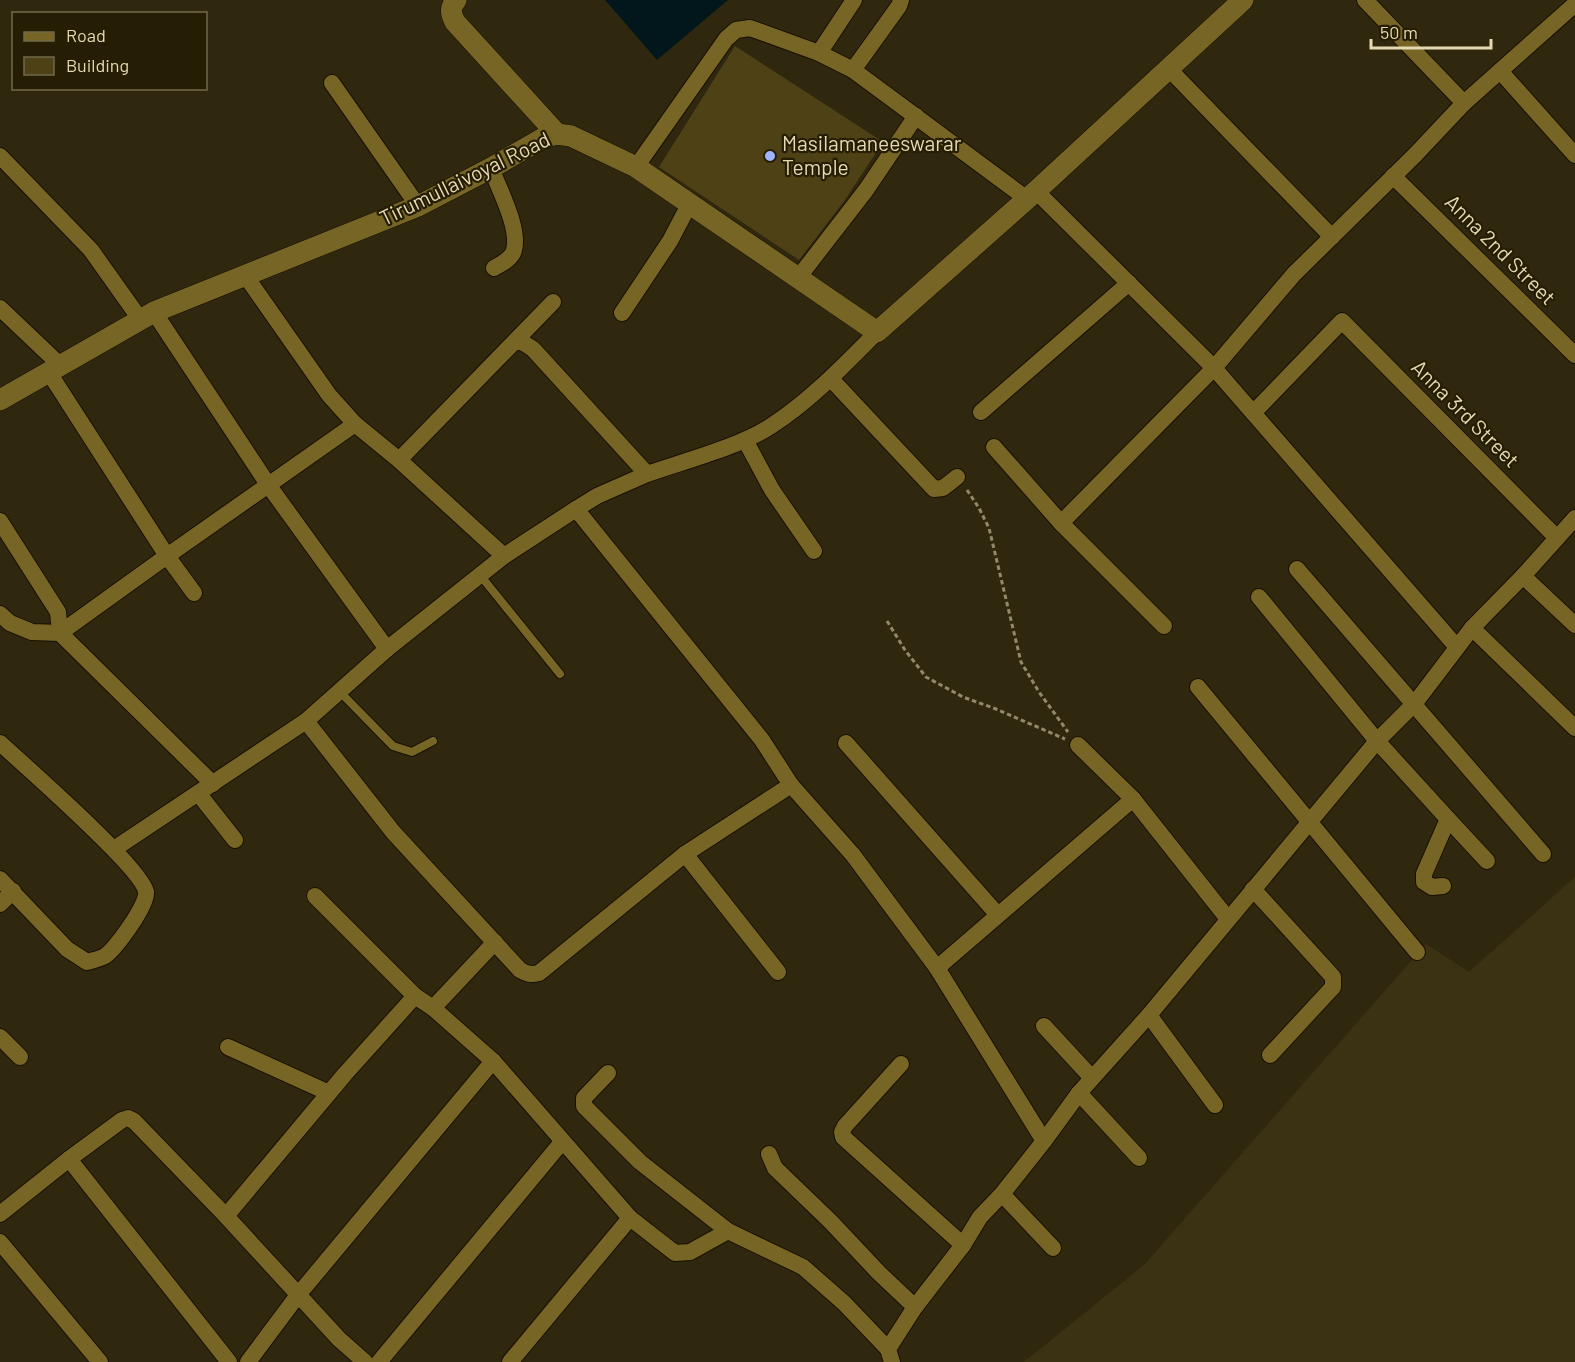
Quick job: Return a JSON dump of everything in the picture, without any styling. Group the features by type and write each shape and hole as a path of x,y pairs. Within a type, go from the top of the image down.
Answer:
{"street":[{"path":"456,0 450,12 455,22 557,134"},
{"path":"819,53 855,0"},
{"path":"853,70 901,0"},
{"path":"114,849 306,721 387,649 504,556 597,495 647,474 744,440 771,426 831,378 877,332 1031,195 1243,0"},
{"path":"1365,0 1464,103"},
{"path":"1060,523 1215,368 1294,274 1394,176 1464,103 1572,4"},
{"path":"636,166 726,39 736,30 750,28 819,53 853,70 1031,195 1129,283 1215,368 1456,646"},
{"path":"1169,69 1332,237"},
{"path":"1500,71 1575,155"},
{"path":"332,83 418,206"},
{"path":"798,278 866,190 916,116"},
{"name":"Tirumullaivoyal Road","path":"0,400 147,316 418,206 545,138 557,134 571,136 636,166 877,332"},
{"path":"0,156 91,250 147,316 387,649"},
{"path":"491,168 514,233 514,250 507,260 494,268"},
{"name":"Anna 2nd Street","path":"1394,176 1575,355"},
{"path":"622,313 670,242 690,204"},
{"path":"245,275 329,395 356,424 504,556"},
{"path":"981,412 1129,283"},
{"path":"399,460 553,303"},
{"path":"0,308 54,368 167,556 194,593"},
{"name":"Anna 3rd Street","path":"1254,412 1342,321 1557,538"},
{"path":"516,342 522,342 533,349 647,474"},
{"path":"831,378 934,489 943,488 957,477"},
{"path":"0,614 10,623 32,632 60,633 356,424"},
{"path":"744,440 772,490 814,551"},
{"path":"994,447 1060,523 1164,626"},
{"path":"576,509 762,740 791,785 853,855 937,968 1044,1141"},
{"path":"608,1073 584,1098 584,1106 640,1162 728,1231 803,1267 844,1304 890,1356 915,1307 963,1245 980,1217 1002,1194 1079,1093 1149,1015 1377,741 1415,703 1472,627 1523,576 1575,518"},
{"path":"0,521 58,612 60,633 213,784"},
{"path":"1297,569 1544,854"},
{"path":"1523,576 1575,625"},
{"path":"1258,597 1377,741 1487,861"},
{"path":"1472,627 1575,729"},
{"path":"1198,687 1417,952"},
{"path":"306,721 393,832 520,970 532,975 539,973 685,854 791,785"},
{"path":"846,742 998,915"},
{"path":"0,743 114,849 141,881 146,890 146,900 133,922 105,956 87,962 67,949 0,879"},
{"path":"1078,745 1133,799 1228,920"},
{"path":"198,793 235,840"},
{"path":"937,968 1133,799"},
{"path":"1443,886 1432,887 1424,882 1424,874 1448,819"},
{"path":"685,854 778,972"},
{"path":"1253,889 1333,977 1334,983 1333,987 1270,1055"},
{"path":"0,904 13,891"},
{"path":"315,896 415,996 433,1008 493,1060 630,1218 675,1253 690,1252 728,1231"},
{"path":"433,1008 495,942"},
{"path":"226,1215 415,996"},
{"path":"1149,1015 1215,1105"},
{"path":"1044,1026 1092,1078"},
{"path":"0,1037 20,1057"},
{"path":"228,1047 329,1093"},
{"path":"248,1362 298,1295 493,1060"},
{"path":"901,1065 845,1126 842,1132 843,1137 963,1245"},
{"path":"1079,1093 1138,1158"},
{"path":"0,1214 69,1159 128,1118 134,1121 226,1215 339,1339 365,1362"},
{"path":"379,1362 562,1142"},
{"path":"769,1154 774,1168 915,1307"},
{"path":"69,1159 229,1362"},
{"path":"1002,1194 1053,1248"},
{"path":"510,1362 630,1218"},
{"path":"0,1242 100,1362"}],"lane":[{"path":"480,575 560,674"},
{"path":"339,691 393,746 412,752 433,741"}],"path":[{"path":"957,477 980,508 989,528 1022,662 1039,693 1078,745"},
{"path":"887,621 905,650 926,677 963,697 1078,745"}],"shaded area":[{"path":"1575,877 1575,1362 1024,1362 1144,1265 1426,944 1469,972"}],"water":[{"path":"605,0 728,0 657,60"}],"building":[{"name":"Masilamaneeswarar Temple","path":"735,46 883,142 845,200 799,260 659,167"}],"place":[{"name":"Masilamaneeswarar Temple","path":"770,156"}]}
